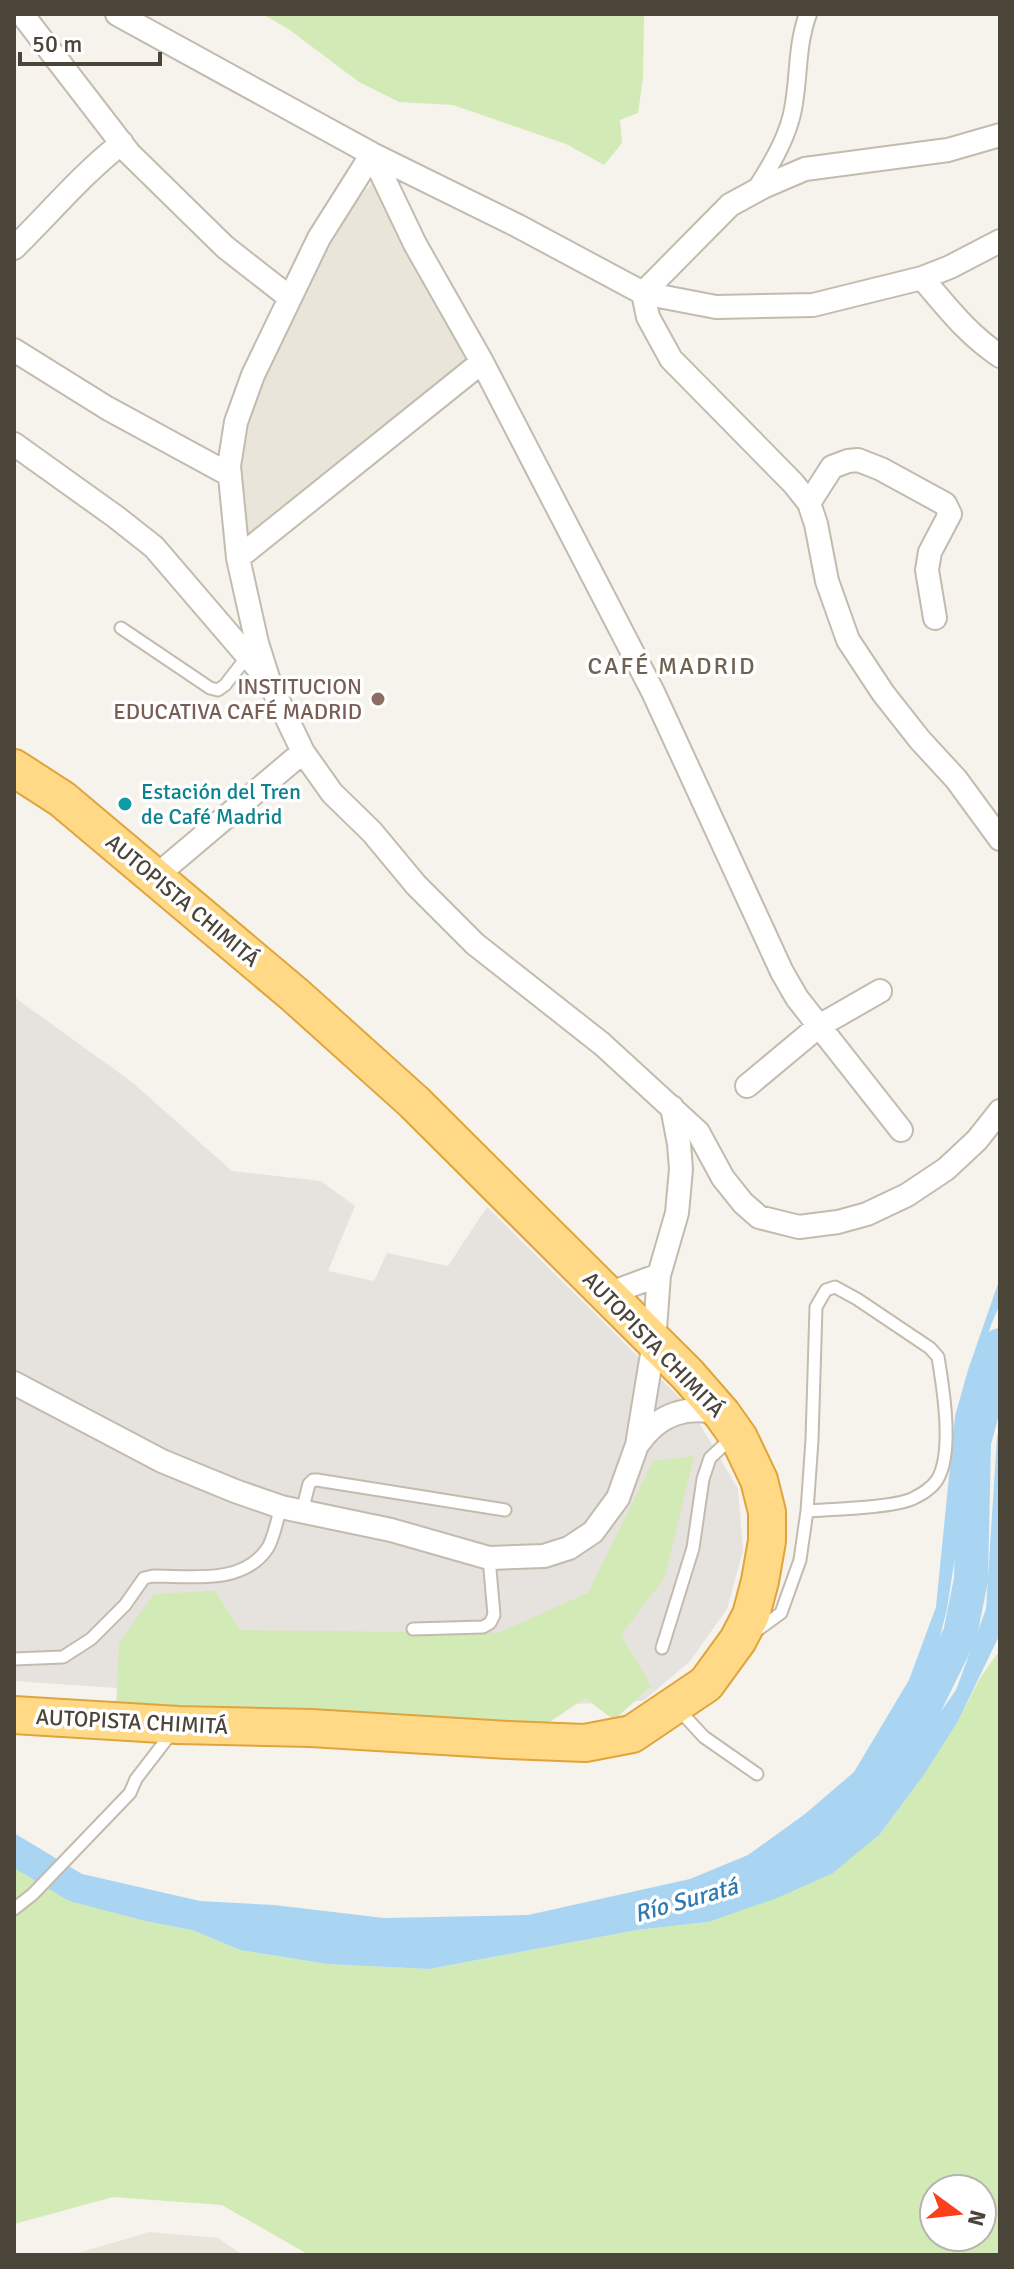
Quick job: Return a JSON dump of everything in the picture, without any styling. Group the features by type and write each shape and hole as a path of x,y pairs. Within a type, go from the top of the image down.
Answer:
{"highway":[{"name":"AUTOPISTA CHIMITÁ","path":"14,768 62,799 156,876 414,1102 688,1375 730,1426 759,1480 767,1512 767,1541 760,1581 751,1615 738,1640 706,1684 632,1734 585,1743 14,1715"}],"street":[{"path":"22,14 129,153 225,247 289,297"},
{"path":"117,14 372,154 518,226 643,293 716,307 813,305 922,278 1000,241"},
{"path":"754,192 775,157 791,117 800,44 808,14"},
{"path":"643,293 730,205 805,169 948,150 1000,135"},
{"path":"14,248 94,165 122,143"},
{"path":"252,650 238,558 229,466 236,422 253,375 289,297 319,238 372,154"},
{"path":"372,154 415,244 482,362 653,692 782,972 797,998 901,1130"},
{"path":"922,278 956,319 1000,356"},
{"path":"643,293 648,317 671,359 809,503 827,581 848,640 883,693 956,779 1000,839"},
{"path":"14,350 107,408 230,475"},
{"path":"238,558 482,362"},
{"path":"14,444 154,547 252,650 303,752 332,793 475,944 602,1044 698,1132 723,1178 759,1217 799,1227 838,1222 867,1214 907,1195 946,1169 977,1140 1000,1111"},
{"path":"809,503 832,467 858,460 945,504 950,514 930,552 927,570 935,618"},
{"path":"156,876 303,752"},
{"path":"747,1086 819,1026 880,991"},
{"path":"14,1383 162,1461 235,1491 291,1509 391,1530 489,1558 544,1556 569,1548 593,1532 618,1498 637,1445 654,1342 659,1275 677,1213 681,1169 672,1107"},
{"path":"608,1294 659,1275"},
{"path":"637,1445 654,1425 677,1412 700,1409 730,1426"}],"lane":[{"path":"121,628 210,688 218,690 252,650"},
{"path":"738,1640 781,1613 800,1560 812,1440 816,1307 826,1290 835,1287 930,1348 938,1357 947,1431 944,1460 939,1478 929,1489 910,1500 807,1511"},
{"path":"662,1648 693,1548 703,1479 710,1458 725,1444 730,1426"},
{"path":"14,1659 63,1657 91,1639 125,1605 144,1578 220,1575 245,1570 268,1549 291,1509 313,1480 505,1510"},
{"path":"413,1629 483,1627 490,1623 494,1615 489,1558"},
{"path":"676,1706 704,1737 757,1774"},
{"path":"14,1909 33,1894 116,1809 178,1725"}],"shaded area":[{"path":"372,183 474,363 244,549 236,456 260,381 339,220"},
{"path":"14,997 132,1082 232,1171 321,1181 355,1206 328,1271 374,1281 387,1253 448,1266 487,1207 691,1409 738,1489 743,1551 727,1609 690,1661 643,1701 501,1707 14,1681"},
{"path":"150,2232 218,2238 243,2255 71,2255"}],"green space":[{"path":"262,14 644,14 643,78 638,113 620,120 622,143 604,165 566,144 453,105 399,102 359,82 287,28"},
{"path":"694,1456 665,1577 621,1635 651,1686 614,1720 585,1698 535,1732 116,1710 119,1643 154,1594 215,1591 240,1630 498,1633 588,1593 653,1461"},
{"path":"1000,1650 1000,2255 306,2255 222,2205 113,2197 14,2224 14,1868 70,1901 192,1930 240,1950 327,1964 429,1969 637,1930 708,1922 880,1834 926,1772 980,1678"}],"water":[{"path":"1000,1278 1000,1304 967,1407 959,1475 958,1537 939,1640 910,1707 880,1764 813,1843 878,1792 911,1754 956,1690 986,1609 1000,1424 1000,1634 958,1721 926,1772 880,1834 833,1873 777,1898 708,1922 637,1930 429,1969 327,1964 240,1950 192,1930 69,1901 14,1868 14,1833 82,1874 200,1901 274,1905 384,1918 528,1915 690,1879 748,1855 805,1814 854,1772 909,1680 936,1607 955,1416"}],"waterway":[{"name":"Río Suratá","path":"790,1859 821,1839 909,1738 960,1634 971,1580 974,1442 1000,1345"}],"place":[{"name":"INSTITUCION EDUCATIVA CAFÉ MADRID","path":"378,699"},
{"name":"Estación del Tren de Café Madrid","path":"125,804"}],"district":[{"name":"CAFÉ MADRID","path":"672,666"}]}
